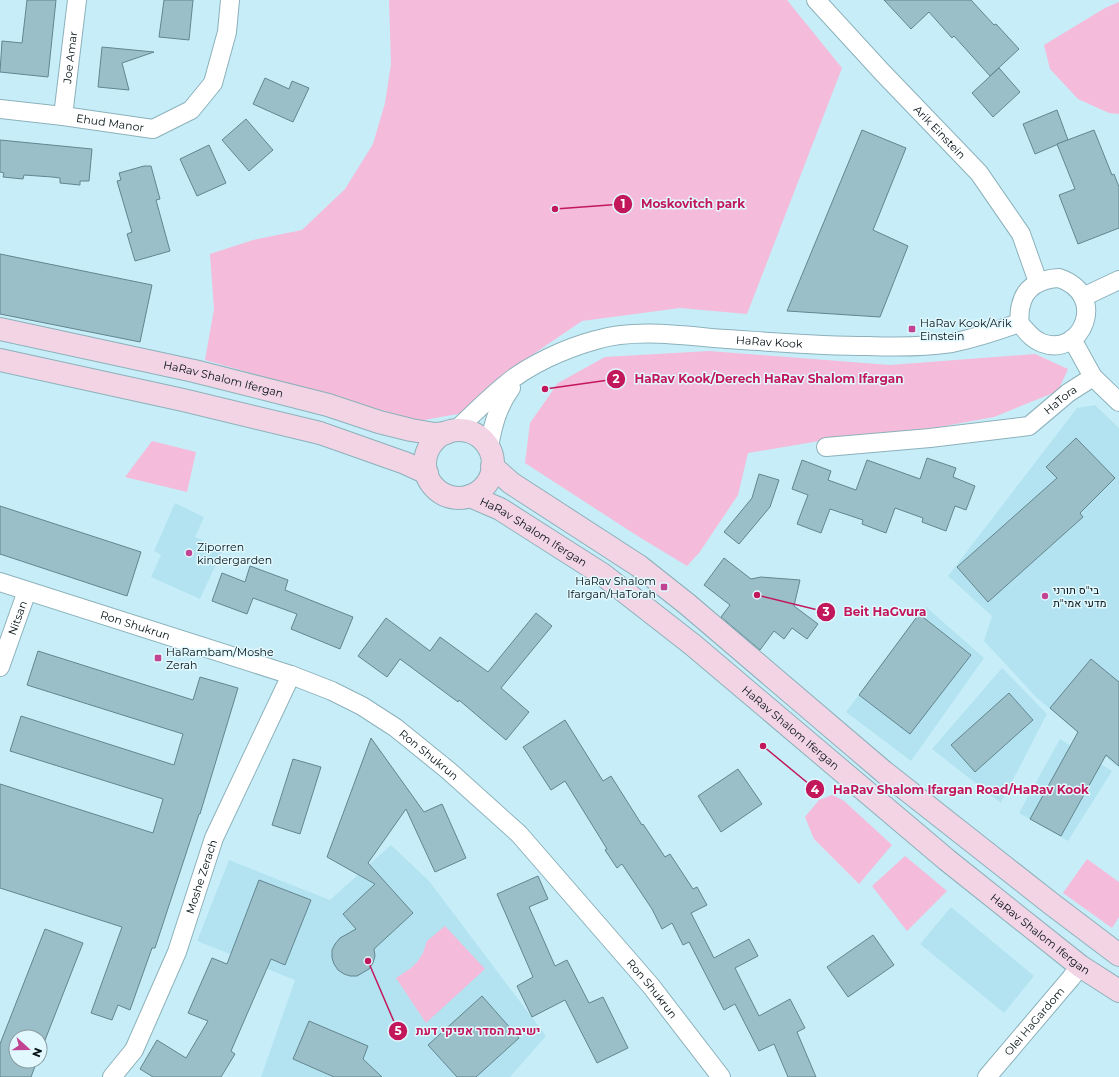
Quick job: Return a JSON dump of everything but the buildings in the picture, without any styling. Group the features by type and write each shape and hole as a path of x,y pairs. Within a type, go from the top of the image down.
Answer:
{"main road":[{"name":"HaRav Shalom Ifergan","path":"0,329 194,371 328,405 379,422 411,430 435,434 451,432"},
{"path":"0,360 183,400 320,433 405,463 427,473"},
{"path":"490,456 492,473 484,486 470,496 456,497 443,494 430,481 427,473 427,455 430,447 438,438 451,432 470,432 478,436 490,456 511,483 639,566 699,614 884,772 1119,955"},
{"name":"HaRav Shalom Ifergan","path":"470,496 500,509 519,520 602,574 651,611 947,860 1080,966 1119,991"}],"street":[{"name":"Joe Amar","path":"63,116 77,0"},
{"name":"Ehud Manor","path":"0,109 63,116 153,129 191,110 213,83 227,32 230,0"},
{"name":"Arik Einstein","path":"816,0 882,72 979,173 1021,234 1038,282"},
{"path":"1048,278 1058,278 1064,280 1077,288 1083,297 1087,316 1084,325 1079,334 1062,344 1043,344 1034,340 1019,323 1020,305 1024,296 1030,288 1038,282 1048,278"},
{"path":"1083,297 1119,280"},
{"name":"HaRav Kook","path":"451,432 505,384 524,371 550,357 597,339 629,334 650,334 838,345 904,347 952,343 992,333 1019,323"},
{"path":"1072,339 1093,377 1119,402"},
{"name":"HaRav Kook","path":"490,456 492,427 501,403 524,371"},
{"name":"HaTora","path":"826,447 930,438 1029,426 1068,392 1093,377"},
{"name":"Ron Shukrun","path":"0,582 291,675 332,691 356,703 396,728 449,771 519,834 651,986 721,1077"},
{"name":"Nitsan","path":"0,667 27,591"},
{"name":"Moshe Zerach","path":"112,1077 134,1050 177,952 214,838 291,675"},
{"name":"Olei HaGardom","path":"987,1077 1080,966"}],"shaded area":[{"path":"389,0 787,0 842,68 747,314 680,308 582,321 510,370 463,413 419,421 205,360 214,309 210,254 253,240 302,230 345,189 373,144 385,103 391,64"},
{"path":"1119,2 1119,114 1109,113 1078,99 1050,69 1044,45 1105,8"},
{"path":"709,351 890,365 1035,354 1068,369 1058,391 994,417 934,428 825,440 748,453 738,495 699,553 687,566 636,535 525,463 530,423 558,383 605,357"},
{"name":"בי\"ס תורני מדעי אמי\"ת","path":"1095,405 1119,428 1119,768 1036,697 984,641 992,616 948,576 1077,408"},
{"path":"152,441 196,452 187,492 125,477"},
{"name":"Ziporren kindergarden","path":"175,503 204,517 195,537 223,549 200,599 151,577 161,555 154,551"},
{"path":"926,607 984,658 911,761 846,712 919,614"},
{"path":"1002,668 1047,714 1001,803 932,749"},
{"path":"1060,739 1112,771 1068,841 1019,813"},
{"path":"832,795 843,800 892,845 859,884 814,839 805,817 819,800"},
{"path":"391,845 429,881 546,1036 510,1077 261,1077 295,980 197,941 229,860 330,900"},
{"path":"905,856 947,891 907,931 872,886"},
{"path":"1087,859 1119,882 1119,917 1112,928 1063,893"},
{"path":"951,907 1034,976 1004,1013 920,944"},
{"path":"445,926 485,969 426,1023 396,978 411,968 418,961 423,953 427,941"}],"place":[{"name":"Moskovitch park","path":"555,209"},
{"name":"HaRav Kook/Arik Einstein","path":"912,329"},
{"name":"HaRav Kook/Derech HaRav Shalom Ifargan","path":"545,389"},
{"name":"Ziporren kindergarden","path":"189,553"},
{"name":"HaRav Shalom Ifargan/HaTorah","path":"664,587"},
{"name":"Beit HaGvura","path":"757,595"},
{"name":"בי\"ס תורני מדעי אמי\"ת","path":"1045,596"},
{"name":"HaRambam/Moshe Zerah","path":"158,658"},
{"name":"HaRav Shalom Ifargan Road/HaRav Kook","path":"763,746"},
{"name":"ישיבת הסדר אפיקי דעת","path":"368,961"}]}
